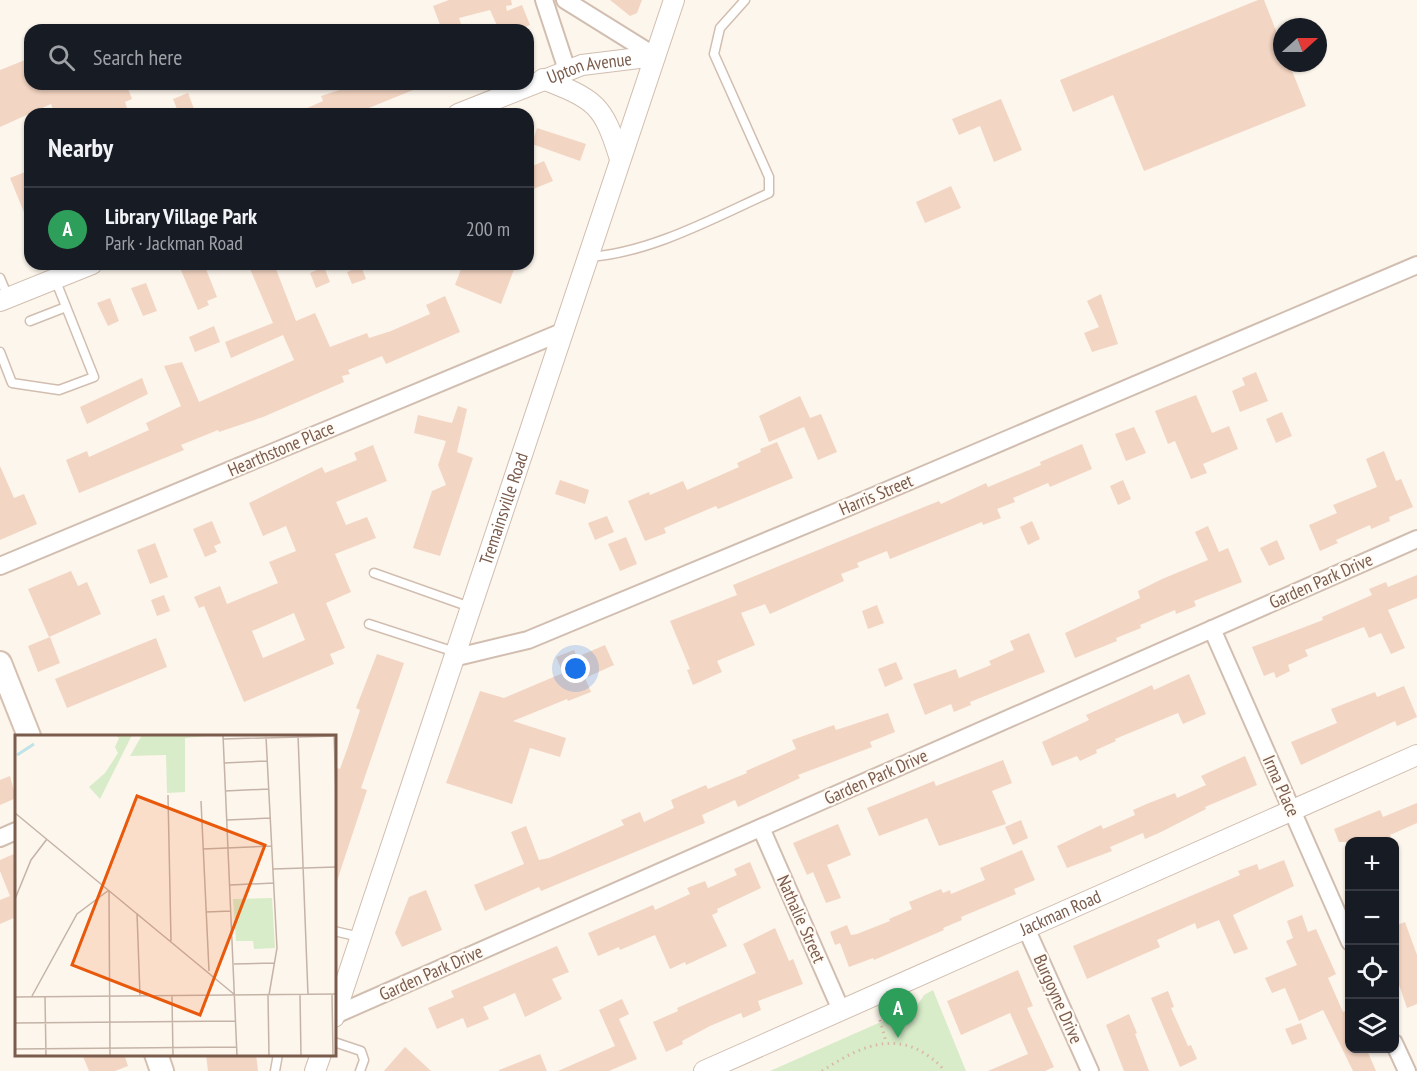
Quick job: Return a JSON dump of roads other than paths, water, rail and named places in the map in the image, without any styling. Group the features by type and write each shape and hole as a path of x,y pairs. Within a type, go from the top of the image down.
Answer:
{"main road":[{"path":"0,663 29,735"},
{"path":"157,1056 162,1071"}],"street":[{"path":"544,0 567,70"},
{"path":"565,0 655,56"},
{"name":"Tremainsville Road","path":"336,1013 674,0"},
{"name":"Upton Avenue","path":"534,84 582,65 655,56"},
{"path":"543,80 592,101 610,127 620,159"},
{"name":"Upton Avenue","path":"473,108 518,90"},
{"name":"Harris Street","path":"454,655 528,640 868,499 1417,265"},
{"path":"4,300 77,270"},
{"name":"Hearthstone Place","path":"0,566 562,332"},
{"name":"Garden Park Drive","path":"336,1016 1417,539"},
{"name":"Irma Place","path":"1212,629 1345,931"},
{"name":"Jackman Road","path":"704,1071 1417,754"},
{"name":"Nathalie Street","path":"761,828 841,1010"},
{"path":"0,838 15,831"},
{"name":"Burgoyne Drive","path":"1026,928 1090,1071"},
{"path":"1399,1052 1407,1071"},
{"path":"315,1071 320,1056"}],"lane":[{"path":"587,258 612,256 650,244 769,193 769,177 714,54 720,28 745,0"},
{"path":"0,278 4,300"},
{"path":"0,352 12,383 59,390 94,377 55,279"},
{"path":"30,321 66,307"},
{"path":"374,573 471,607"},
{"path":"369,624 454,655"},
{"path":"336,931 361,937"},
{"path":"336,1043 361,1052 364,1060 360,1071"},
{"path":"275,1071 279,1056"}],"place":[{"name":"Library Village Park","path":"898,1038"}]}
